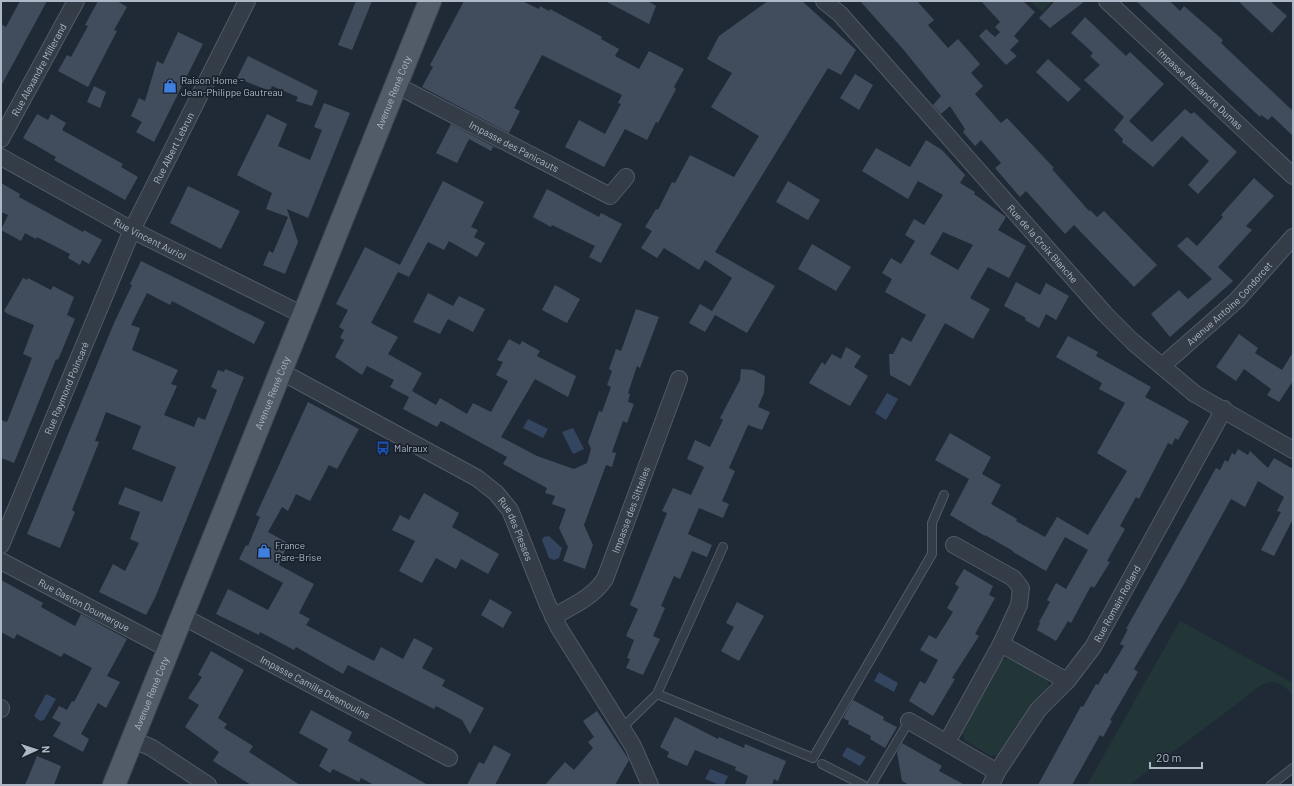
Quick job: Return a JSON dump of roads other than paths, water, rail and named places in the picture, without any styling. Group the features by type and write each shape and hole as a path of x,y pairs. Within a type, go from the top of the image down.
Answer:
{"main road":[{"name":"Avenue René Coty","path":"114,785 430,1"}],"street":[{"name":"Rue Alexandre Millerand","path":"1,139 76,1"},
{"name":"Rue Albert Lebrun","path":"132,230 247,1"},
{"name":"Rue de la Croix Blanche","path":"824,1 840,14 1104,314 1132,342 1195,394 1224,409 1293,450"},
{"name":"Impasse Alexandre Dumas","path":"1107,1 1293,176"},
{"name":"Impasse des Panicauts","path":"396,85 610,196 626,178"},
{"name":"Rue Vincent Auriol","path":"1,157 132,230 303,315"},
{"name":"Rue Raymond Poincaré","path":"1,545 132,230"},
{"name":"Avenue Antoine Condorcet","path":"1162,366 1238,300 1293,237"},
{"name":"Rue des Plesses","path":"280,371 477,478 496,493 510,510 553,617 633,746 650,785"},
{"name":"Impasse des Sittelles","path":"553,617 593,594 605,579 679,379"},
{"name":"Rue Romain Rolland","path":"994,778 1038,710 1067,681 1094,646 1224,409"},
{"path":"947,742 1001,644 1019,605 1020,588 1013,578 954,545"},
{"name":"Rue Gaston Doumergue","path":"1,561 168,649"},
{"name":"Impasse Camille Desmoulins","path":"182,616 449,758"},
{"path":"1001,644 1067,681"},
{"path":"909,721 947,742 994,778"},
{"path":"132,738 152,748 208,785"}],"lane":[{"path":"657,694 813,758 932,554 932,522 944,495"},
{"path":"622,728 657,694 723,546"},
{"path":"871,785 909,721"},
{"path":"822,764 863,785"},
{"path":"1271,785 1293,768"}],"water":[{"path":"887,393 898,399 886,420 875,413"},
{"path":"528,419 548,429 543,438 523,428"},
{"path":"573,428 584,449 573,454 562,432"},
{"path":"549,536 562,548 559,558 554,560 549,558 542,540 544,537"},
{"path":"879,672 898,683 894,692 874,681"},
{"path":"46,694 56,699 44,720 40,721 34,716"},
{"path":"847,747 866,757 860,766 842,756"},
{"path":"710,769 728,776 724,785 720,785 705,779"}],"place":[{"name":"Raison Home - Jean-Philippe Gautreau","path":"170,86"},
{"name":"Malraux","path":"383,448"},
{"name":"France Pare-Brise","path":"264,551"}]}
